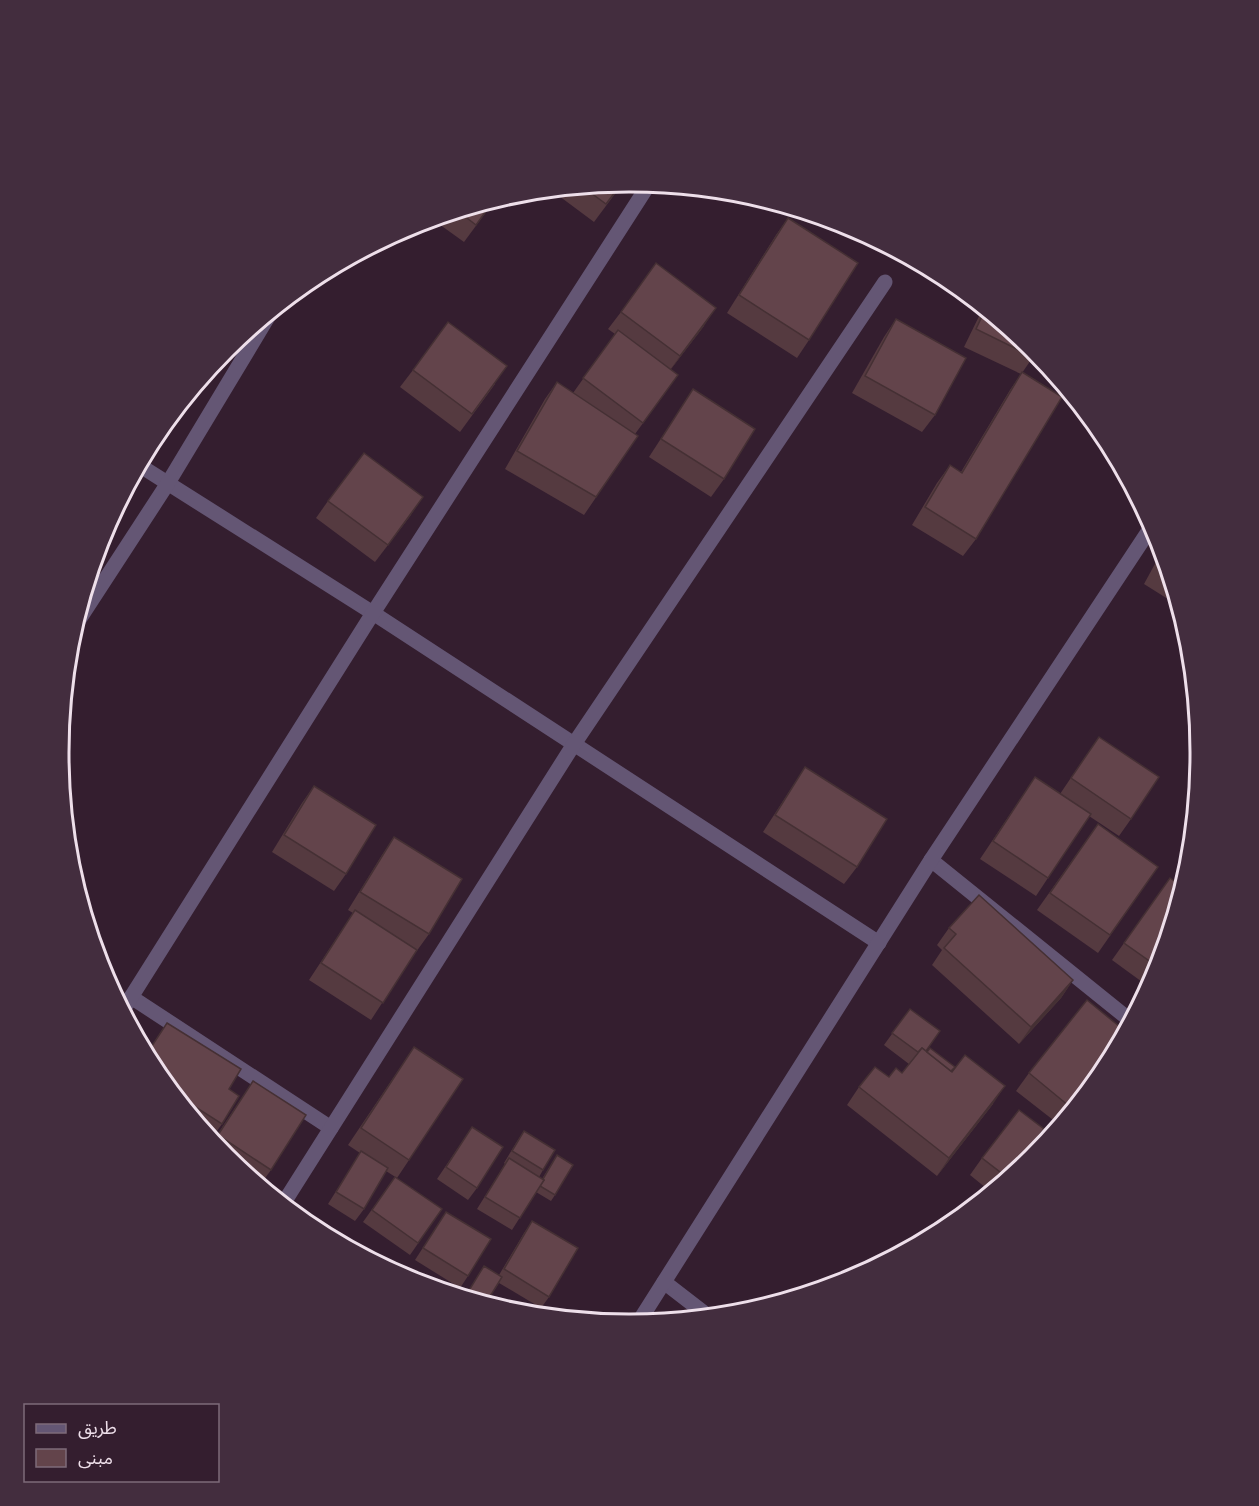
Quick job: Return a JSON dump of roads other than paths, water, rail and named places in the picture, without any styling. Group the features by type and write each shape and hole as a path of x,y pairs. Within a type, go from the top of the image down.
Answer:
{"street":[{"path":"128,1002 373,613 643,193"},
{"path":"287,1197 574,744 885,282"},
{"path":"89,604 168,483 258,334"},
{"path":"146,469 373,613 879,943"},
{"path":"644,1313 931,860 1146,536"},
{"path":"931,860 1125,1015"},
{"path":"131,997 331,1128"},
{"path":"664,1282 699,1309"}]}
